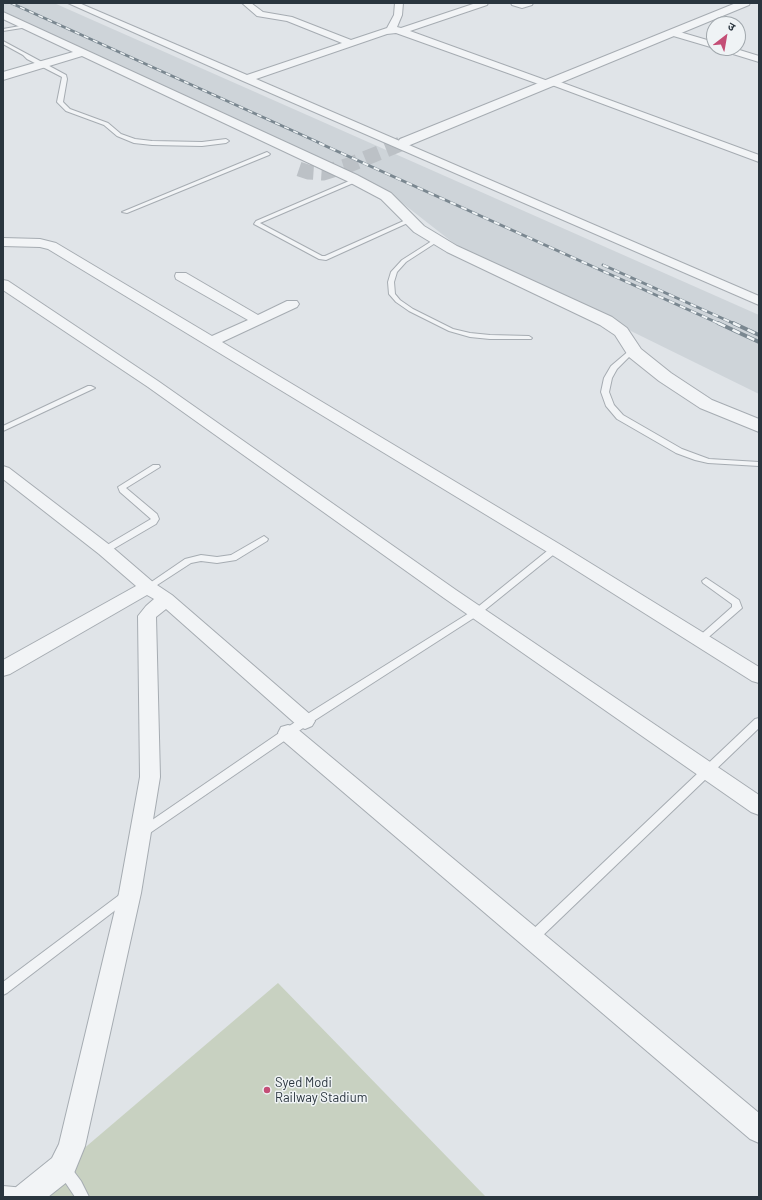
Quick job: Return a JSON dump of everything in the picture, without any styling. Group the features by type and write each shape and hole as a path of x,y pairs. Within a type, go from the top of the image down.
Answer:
{"street":[{"path":"72,3 759,301"},
{"path":"246,3 260,14 289,19 350,43"},
{"path":"391,30 397,16 399,3"},
{"path":"403,31 484,3"},
{"path":"515,3 522,5 529,3"},
{"path":"405,142 745,3"},
{"path":"3,15 26,26 80,59 356,180 386,196 419,230 452,249 606,321 621,332 633,350 665,377 706,404 759,426"},
{"path":"397,16 422,25"},
{"path":"246,79 391,30 403,31 759,159"},
{"path":"673,32 706,42"},
{"path":"746,55 759,59"},
{"path":"3,76 65,58 80,59"},
{"path":"216,130 232,140"},
{"path":"253,147 280,160"},
{"path":"3,242 40,243 52,246 555,549 759,676"},
{"path":"181,276 258,320"},
{"path":"3,284 153,384 478,612 759,806"},
{"path":"211,342 292,304"},
{"path":"3,471 104,550 148,587 166,599 297,727 532,938 759,1130"},
{"path":"3,669 148,587"},
{"path":"26,1196 62,1168 72,1146 130,893 150,776 147,616 166,599"}],"lane":[{"path":"3,30 26,26"},
{"path":"3,42 41,65 52,68 64,76 65,79 60,102 68,110 106,124 119,135 134,141 152,143 202,144 232,140"},
{"path":"125,212 267,154"},
{"path":"356,180 258,222 257,224 318,257 326,258 410,220"},
{"path":"437,240 404,261 394,272 391,282 392,294 398,301 411,310 450,330 476,336 529,338"},
{"path":"633,350 614,368 608,378 605,392 610,406 620,417 679,451 698,458 708,461 759,464"},
{"path":"3,429 91,388"},
{"path":"104,550 156,519 123,490 122,487 156,467"},
{"path":"148,587 196,558 217,560 233,558 264,539"},
{"path":"140,834 297,727 478,612 555,549"},
{"path":"700,640 737,608 736,602 706,581"},
{"path":"532,938 759,722"},
{"path":"3,989 130,893"},
{"path":"62,1168 76,1186 82,1197"},
{"path":"3,1193 26,1196"}],"shaded area":[{"path":"3,3 54,3 759,315 759,394 456,245 392,195 3,14"}],"green space":[{"name":"Syed Modi Railway Stadium","path":"278,983 486,1197 27,1197"}],"tunnel":[{"path":"299,169 308,172 323,173 349,165 403,143"}],"railway":[{"path":"11,3 322,144"},
{"path":"319,143 720,324"},
{"path":"603,265 735,324"},
{"path":"718,323 759,342"},
{"path":"733,323 759,335"}],"place":[{"name":"Syed Modi Railway Stadium","path":"267,1090"}]}
